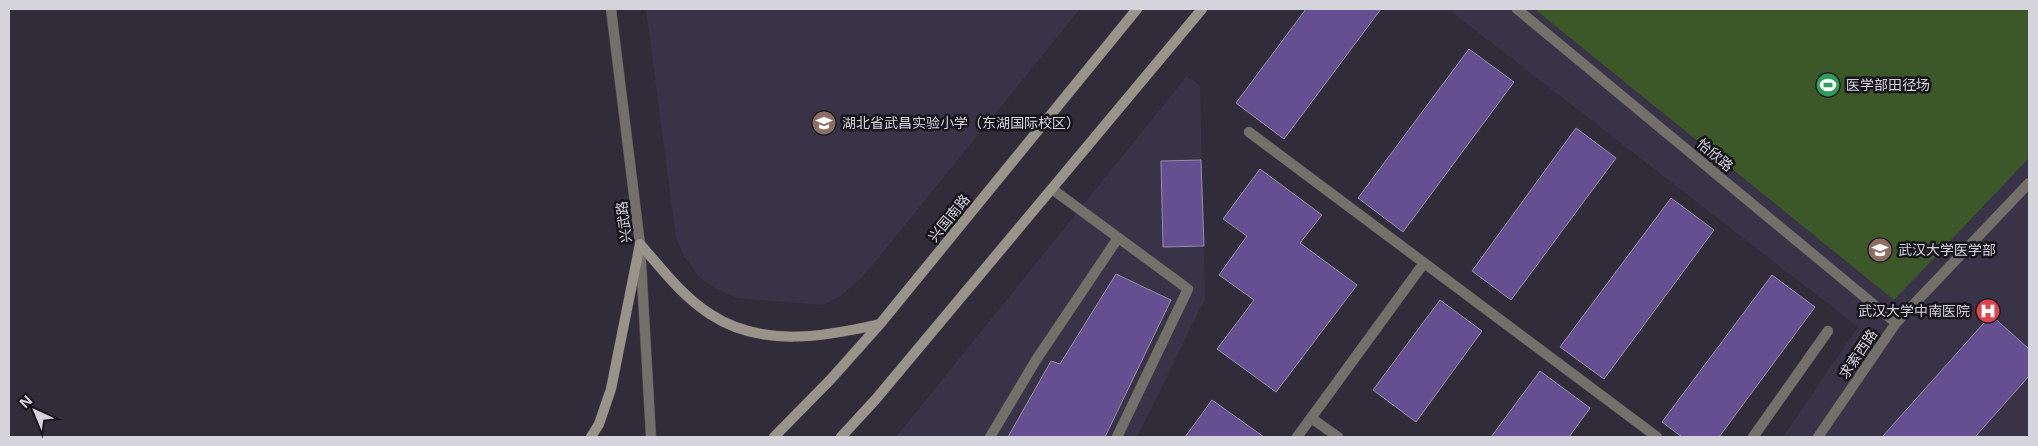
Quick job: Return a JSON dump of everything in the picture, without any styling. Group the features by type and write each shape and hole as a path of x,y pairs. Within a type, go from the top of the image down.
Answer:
{"main road":[{"name":"兴国南路","path":"774,437 831,380 880,324 1137,9"},
{"path":"841,437 876,399 1202,9"},
{"path":"640,244 671,280 710,314 752,333 772,336 826,335 880,324"},
{"path":"591,437 599,424 611,389 640,244"}],"street":[{"name":"兴武路","path":"611,9 640,244 652,436"},
{"name":"怡欣路","path":"1517,9 1896,323"},
{"path":"1249,132 1657,437"},
{"name":"求索西路","path":"1818,437 1896,323 2029,183"},
{"path":"1052,189 1188,289 1117,437"},
{"path":"990,437 1036,360 1118,238"},
{"path":"1297,437 1424,263"},
{"path":"1753,437 1828,331"},
{"path":"1311,418 1338,437"}],"shaded area":[{"name":"湖北省武昌实验小学（东湖国际校区）","path":"646,9 1080,9 862,278 839,297 822,305 737,298 714,288 699,277 684,256 676,238"},
{"name":"武汉大学医学部","path":"1448,9 2029,9 2029,437 1783,437 1858,327"},
{"path":"1187,76 1200,86 1205,299 1137,437 896,437"}],"green space":[{"name":"医学部田径场","path":"1538,9 2029,9 2029,158 1894,300 1537,11"}],"building":[{"path":"1306,9 1381,9 1284,139 1236,103"},
{"path":"1469,49 1514,82 1403,232 1358,198"},
{"path":"1576,128 1616,158 1511,300 1472,271"},
{"path":"1201,160 1204,246 1163,247 1161,161"},
{"path":"1260,169 1322,215 1300,243 1357,285 1276,392 1217,349 1254,300 1219,275 1247,236 1223,219"},
{"path":"1671,198 1714,230 1604,379 1560,347"},
{"path":"1116,274 1171,300 1105,437 1008,437 1051,361 1060,364"},
{"path":"1772,275 1815,307 1719,437 1682,437 1662,422"},
{"path":"1440,300 1482,331 1416,422 1373,390"},
{"path":"1991,315 2029,349 2029,376 1975,437 1882,437"},
{"path":"1540,371 1590,408 1569,437 1491,437"},
{"path":"1212,400 1264,437 1185,437"}],"place":[{"name":"医学部田径场","path":"1828,85"},
{"name":"湖北省武昌实验小学（东湖国际校区）","path":"824,123"},
{"name":"武汉大学医学部","path":"1880,250"},
{"name":"武汉大学中南医院","path":"1988,311"}]}
